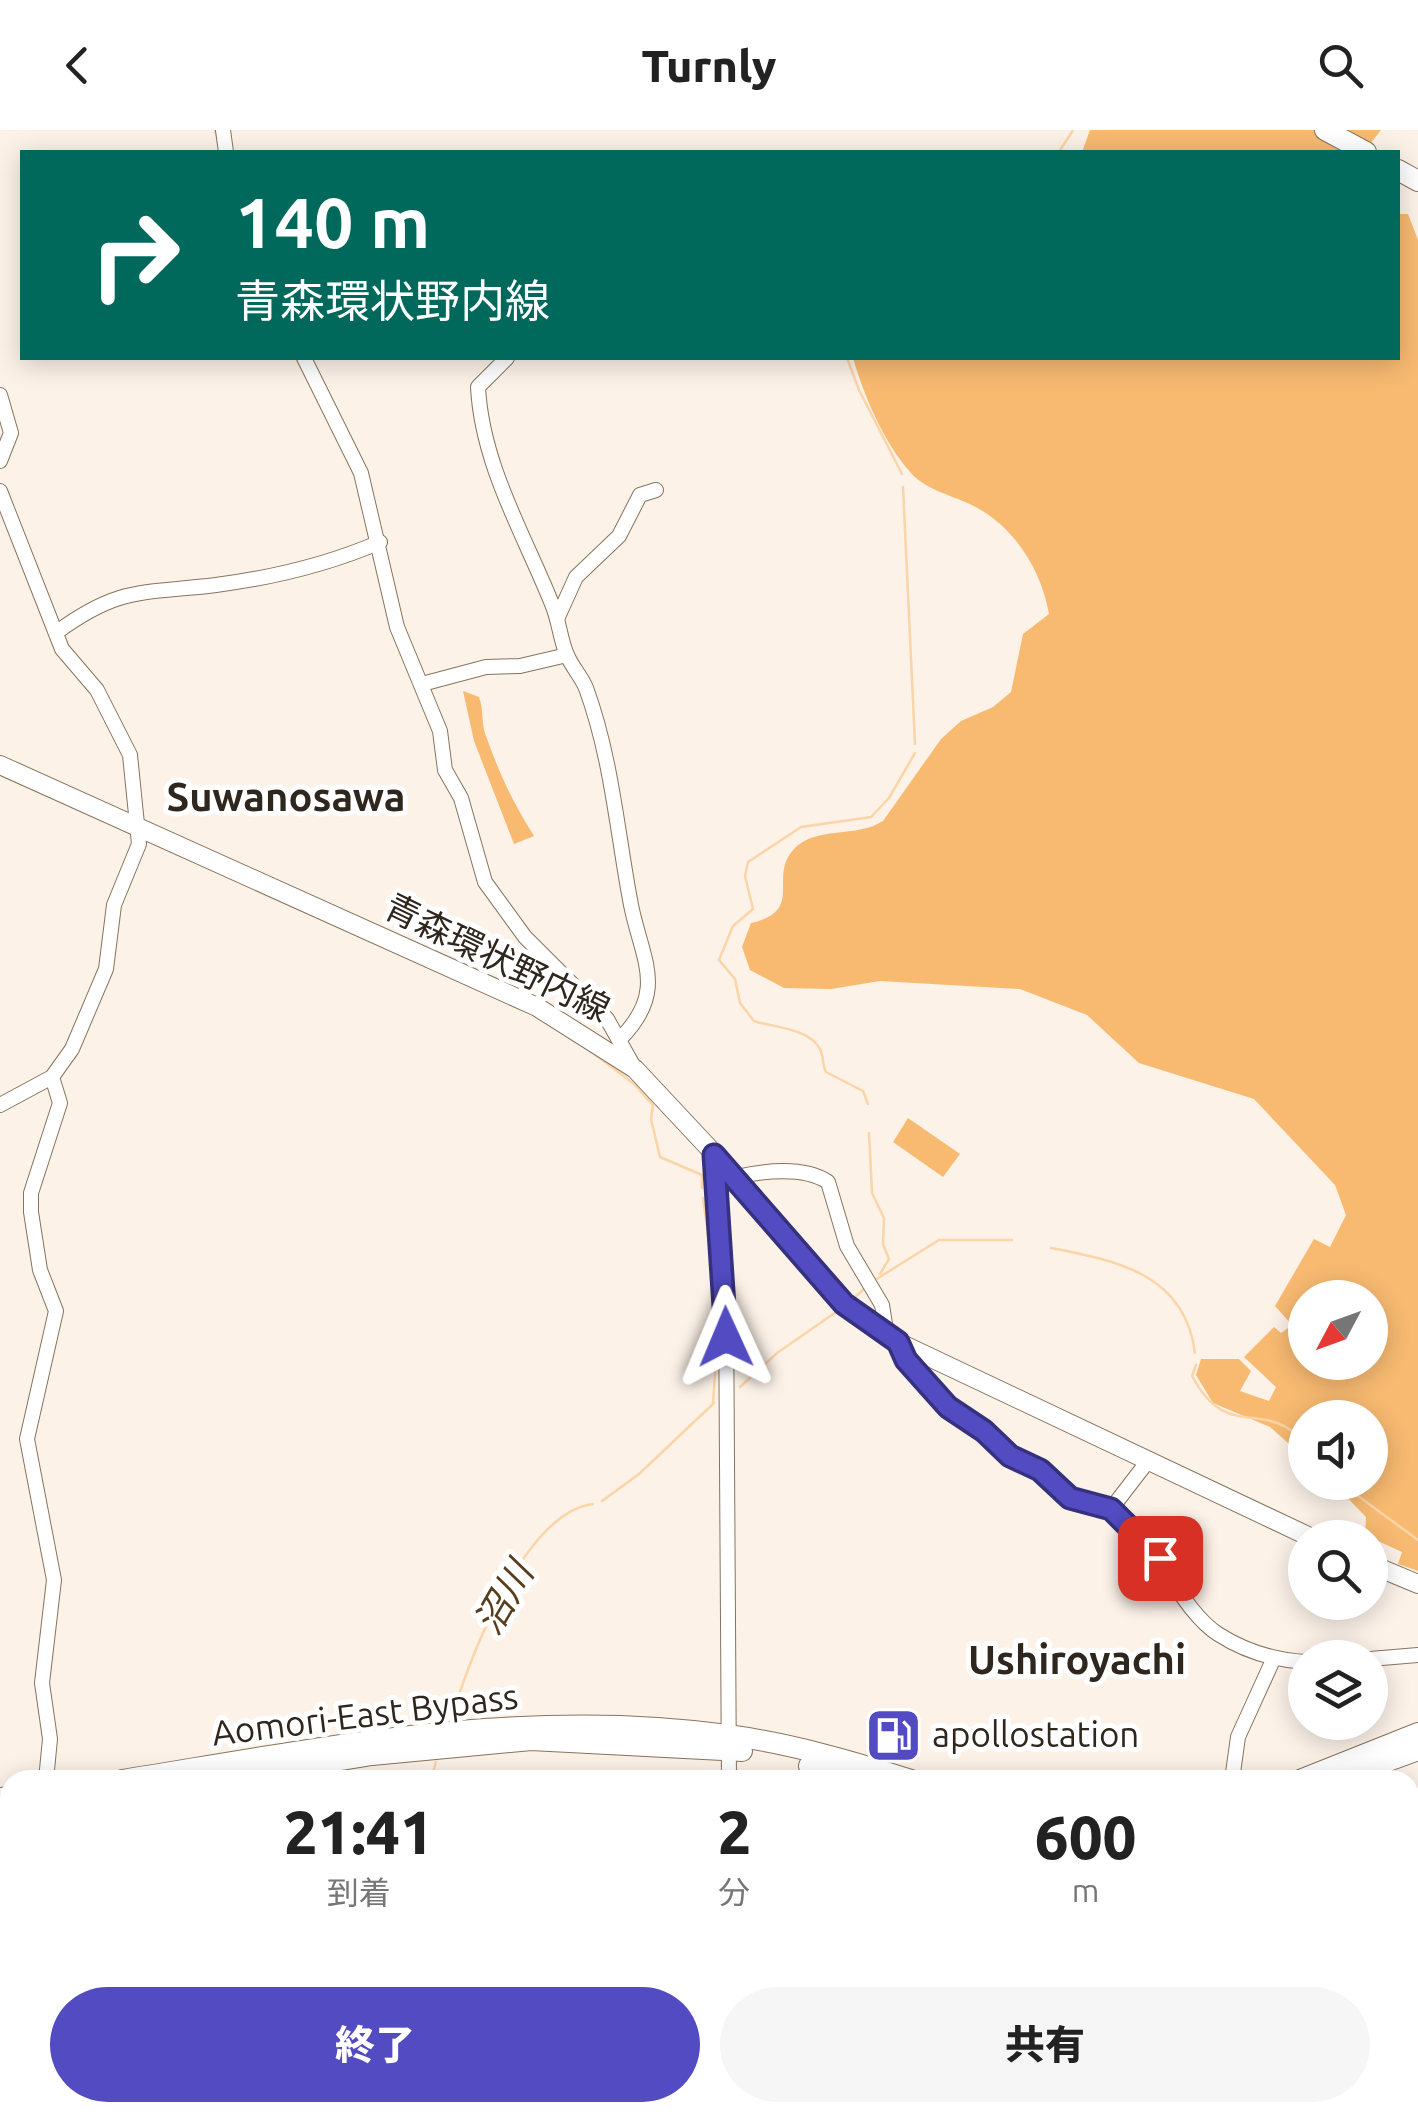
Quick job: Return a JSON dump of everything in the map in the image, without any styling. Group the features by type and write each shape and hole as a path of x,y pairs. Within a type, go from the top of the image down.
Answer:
{"highway":[{"path":"1326,130 1362,150"},
{"name":"Aomori-East Bypass","path":"188,1770 444,1731 569,1725 729,1741 878,1770"},
{"path":"1325,1770 1418,1733"},
{"name":"Aomori-East Bypass","path":"277,1770 372,1754 531,1740 729,1741 826,1770"},
{"path":"1363,1770 1418,1750"}],"main road":[{"name":"青森環状野内線","path":"0,765 537,1007 634,1069 736,1178 844,1304 893,1340 1288,1527"},
{"path":"1388,1572 1418,1584"}],"street":[{"path":"305,360 354,456 367,513 380,542 397,626 440,731 445,770 461,798 485,882 524,936 590,999 620,1039 634,1069"},
{"path":"505,360 478,388 480,406 508,508 557,619 567,655 584,684 610,774 632,909 650,978 632,1028 620,1039"},
{"path":"0,395 11,433 0,461"},
{"path":"557,619 576,576 618,536 640,495 656,490"},
{"path":"0,491 70,662 96,690 125,744 139,844 114,905 106,969 72,1049 52,1077 0,1106"},
{"path":"57,632 92,607 126,593 218,584 342,558 380,542"},
{"path":"422,684 486,666 520,666 567,655"},
{"path":"47,1770 50,1739 42,1683 54,1580 27,1440 56,1312 40,1270 31,1212 31,1193 60,1103 52,1077"},
{"path":"714,1155 726,1302 730,1770"},
{"path":"736,1178 782,1172 820,1176 828,1182 847,1246 882,1305 893,1340 906,1360 956,1414 984,1431 1010,1456 1040,1470 1070,1498 1111,1509 1160,1558 1208,1626 1274,1660 1288,1661"},
{"path":"1111,1509 1148,1461"},
{"path":"1388,1658 1418,1655"},
{"path":"1233,1770 1238,1737 1274,1660"}],"shaded area":[{"path":"1090,130 1381,130 1366,150 1083,150"},
{"path":"1400,214 1408,214 1418,240 1418,1571 1398,1564 1402,1552 1388,1546 1388,1520 1366,1520 1350,1500 1388,1500 1388,1400 1288,1400 1288,1443 1270,1427 1213,1403 1196,1375 1201,1359 1239,1359 1251,1371 1240,1391 1269,1401 1276,1387 1244,1357 1274,1327 1281,1333 1288,1328 1288,1380 1388,1380 1388,1280 1290,1280 1314,1239 1330,1247 1346,1215 1335,1185 1254,1099 1139,1063 1087,1015 1020,989 880,981 831,989 784,988 750,970 742,947 751,923 768,917 782,902 784,871 794,849 813,837 883,821 941,739 961,721 993,707 1011,692 1023,634 1049,614 1039,579 1009,533 981,510 922,483 901,461 876,418 854,360 1400,360"},
{"path":"463,691 479,697 484,732 496,763 534,836 514,844 474,741"},
{"path":"908,1118 960,1154 943,1177 893,1142"},
{"path":"1288,1284 1288,1321 1275,1306"}],"waterway":[{"path":"215,130 220,150"},
{"path":"1060,150 1073,130"},
{"path":"297,360 307,378"},
{"path":"848,360 902,474"},
{"path":"903,487 915,744"},
{"path":"868,1104 863,1091 826,1072 815,1042 790,1029 754,1021 740,1003 735,979 719,960 733,926 753,909 745,876 748,862 801,827 871,817 889,798 915,753"},
{"path":"585,1047 634,1084 653,1105 651,1119 660,1157 702,1175 702,1188"},
{"path":"869,1133 872,1193 884,1218 883,1244 889,1259 880,1274"},
{"path":"703,1198 709,1242"},
{"path":"875,1280 939,1240 1012,1240"},
{"path":"1051,1248 1123,1266 1163,1288 1189,1326 1195,1353"},
{"path":"711,1250 712,1261"},
{"path":"713,1268 715,1282"},
{"name":"沼川","path":"853,1299 865,1288"},
{"path":"715,1293 716,1331"},
{"name":"沼川","path":"740,1387 777,1353 839,1310"},
{"path":"713,1403 716,1359"},
{"path":"1196,1365 1192,1376 1220,1409 1276,1422 1288,1429"},
{"name":"沼川","path":"602,1501 639,1474 714,1403"},
{"path":"1364,1500 1418,1540"},
{"path":"451,1719 485,1628 522,1561 544,1533 568,1513 593,1504"},
{"name":"沼川","path":"434,1770 436,1762"}],"place":[{"name":"apollostation","path":"893,1735"}],"district":[{"name":"Suwanosawa","path":"286,797"},
{"name":"Ushiroyachi","path":"1077,1660"}],"route":[{"path":"726,1337 714,1155 844,1304 898,1342 906,1360 928,1380 948,1407 984,1431 1010,1456 1040,1470 1070,1498 1111,1509 1160,1558"}]}
